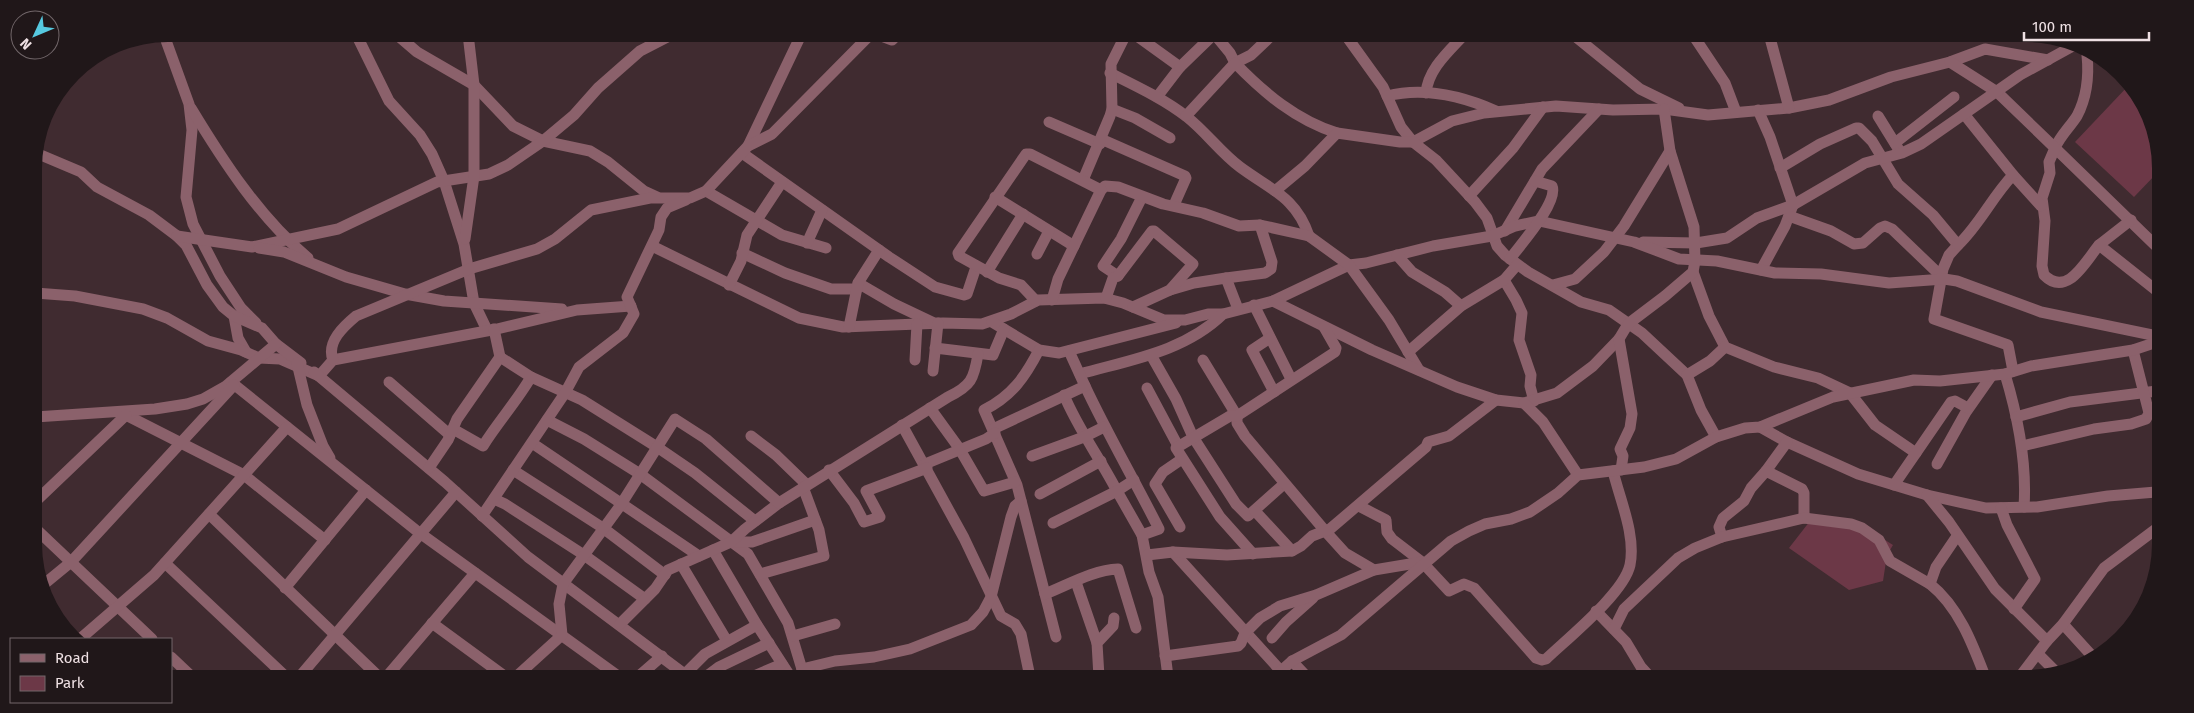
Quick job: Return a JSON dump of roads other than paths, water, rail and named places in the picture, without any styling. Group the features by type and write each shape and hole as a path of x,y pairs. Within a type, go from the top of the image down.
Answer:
{"street":[{"path":"167,43 189,104 220,157 286,240 315,265"},
{"path":"360,43 389,101 420,135 432,154 444,181 464,244 474,303 490,330 500,356 531,377 582,400 657,447 695,473 755,521"},
{"path":"406,43 417,52 474,85 513,126 543,141 590,152 608,162 644,191 658,198"},
{"path":"464,244 474,176 474,85 469,43"},
{"path":"252,247 338,229 437,182 489,174 508,165 543,141 574,115 598,88 640,51 655,43"},
{"path":"745,150 797,43"},
{"path":"482,516 565,393 578,368 622,333 634,314 627,297 652,246 658,230 660,217 667,208 706,191 745,150 772,134 863,43"},
{"path":"1083,180 1112,109 1110,74 1113,58 1121,43"},
{"path":"1147,43 1180,67"},
{"path":"1157,97 1180,67 1205,43"},
{"path":"1221,43 1235,64 1257,86 1307,122 1337,133 1400,142 1413,142 1452,121 1497,111 1543,107 1664,109 1708,115 1789,108 1829,100 1891,77 1950,62 1985,49 2048,60"},
{"path":"1186,116 1235,64 1251,55 1264,43"},
{"path":"1351,43 1387,96 1401,127 1413,142 1436,160 1487,218 1497,246 1514,262 1581,302 1609,310 1642,333 1686,375 1701,410 1716,437"},
{"path":"1426,93 1427,82 1433,71 1457,43"},
{"path":"1583,43 1640,89 1692,114"},
{"path":"1698,43 1725,83 1736,112"},
{"path":"1771,43 1789,108"},
{"path":"1899,148 1921,144 2020,75 2066,50"},
{"path":"2087,58 2089,72 2082,103 2077,116 2055,148 2049,162 2050,173 2041,206 2045,221 2042,270 2047,278 2060,284 2068,281 2099,245 2131,220"},
{"path":"1950,62 1997,92 2152,242"},
{"path":"1110,74 1157,97 1186,116 1240,167 1274,191 1298,212 1303,219 1309,236"},
{"path":"1387,96 1407,91 1426,93 1472,100 1497,111"},
{"path":"1634,242 1696,243 1727,238 1757,218 1791,211 1844,174 1865,163 1882,158 1899,148 1954,97"},
{"path":"189,104 192,130 186,197 193,224 220,276 241,308 296,362 319,376 429,468 528,557 680,670"},
{"path":"1469,196 1513,148 1543,107"},
{"path":"1112,109 1135,118 1170,138"},
{"path":"1505,231 1545,164 1599,109"},
{"path":"1664,109 1670,151 1694,226 1696,243 1694,267 1709,316 1725,347 1774,367 1818,378 1850,393 1875,426 1916,453"},
{"path":"1758,110 1773,144 1791,211 1761,270"},
{"path":"1964,114 2013,176 2041,206"},
{"path":"1878,116 1899,148"},
{"path":"1049,122 1185,176 1186,178 1174,205"},
{"path":"1780,168 1820,144 1857,127 1872,141 1898,184 1940,222 1958,245"},
{"path":"1274,191 1305,166 1337,133"},
{"path":"745,150 782,182 935,287 964,295 968,292 976,267"},
{"path":"1553,285 1575,279 1604,252 1624,226 1670,151"},
{"path":"1036,301 1021,285 976,267 957,254 1026,154 1030,154 1101,190"},
{"path":"43,156 81,172 97,187 149,215 177,236 186,245 207,285 223,307 234,316 262,328"},
{"path":"2013,176 1996,194 1975,227 1949,255 1941,278 1934,319 2008,345 2009,372 2026,480 2024,507"},
{"path":"1408,352 1461,306 1504,280 1553,196 1554,189 1552,186 1534,181"},
{"path":"730,285 747,235 782,182"},
{"path":"1052,300 1054,289 1101,190 1105,186 1118,187 1163,204 1203,213 1239,226 1260,225 1309,236 1348,265 1389,320 1419,370"},
{"path":"706,191 782,236 826,248"},
{"path":"995,197 1074,246"},
{"path":"1118,276 1103,266 1121,239 1142,197"},
{"path":"333,360 330,354 334,341 342,327 356,316 469,269 537,249 555,239 591,210 618,203 658,198 690,198"},
{"path":"807,243 822,210"},
{"path":"1791,211 1854,244 1863,243 1885,226 1892,229 1941,278"},
{"path":"988,272 1023,214"},
{"path":"992,322 1039,350 1058,353 1069,351 1208,314 1222,314 1273,301 1348,265 1492,236 1515,226 1539,221 1634,242 1694,267"},
{"path":"1133,307 1170,290 1194,283 1265,273 1272,269 1272,262 1260,225"},
{"path":"1037,254 1049,231"},
{"path":"1106,298 1112,278 1118,276 1152,231 1193,264 1170,290"},
{"path":"177,236 284,252 346,277 405,294 444,301 577,310 631,306"},
{"path":"2099,245 2152,287"},
{"path":"652,246 799,318 826,325 849,327 936,323 982,324 992,322 1036,301 1106,298 1164,320 1186,320"},
{"path":"849,327 858,286 879,250"},
{"path":"742,253 785,273 831,289 858,286 936,323"},
{"path":"1397,255 1412,272 1444,292 1461,306"},
{"path":"1273,301 1324,328 1457,387 1496,400 1529,402 1567,387 1593,366 1619,339 1628,324 1665,296 1694,267 1717,261 1776,273 1821,274 1889,283 1941,278 1958,281 1999,298 2064,318 2152,335"},
{"path":"1226,278 1238,309"},
{"path":"1504,280 1522,313 1519,340 1532,375 1529,402 1578,475"},
{"path":"43,294 75,296 143,310 167,318 208,341 246,352 259,358 296,362"},
{"path":"1254,306 1291,379"},
{"path":"319,376 333,360 490,330 577,310"},
{"path":"1080,374 1151,355 1209,328 1222,314"},
{"path":"234,316 238,338 246,352"},
{"path":"933,371 936,323"},
{"path":"915,360 917,324"},
{"path":"1178,446 1230,416 1237,416 1335,352 1336,348 1324,328"},
{"path":"935,348 993,355 1004,329"},
{"path":"1270,338 1252,350 1274,392"},
{"path":"1359,506 1386,520 1387,532 1392,539 1423,562 1449,590 1464,584 1474,588 1539,660 1546,658 1596,611 1627,576 1630,563 1630,541 1617,471 1623,456 1620,449 1630,428 1632,414 1619,339"},
{"path":"48,581 71,562 181,442 232,383 276,344"},
{"path":"1280,670 1292,661 1341,635 1423,562 1451,541 1469,531 1530,512 1558,493 1578,475 1644,467 1676,459 1716,437 1745,428 1760,427 1833,397 1850,393 1914,380 1940,381 1992,375 2031,366 2132,350 2152,344"},
{"path":"1686,375 1710,361 1725,347"},
{"path":"1039,350 1026,375 1015,389 1003,400 984,410 1015,482 1056,637"},
{"path":"2022,446 2143,421 2149,413 2132,350"},
{"path":"1069,351 1104,427 1159,530 1142,534"},
{"path":"620,624 655,589 668,570 731,542 779,503 829,470 968,386 978,354"},
{"path":"1151,355 1176,399 1193,437 1236,504 1248,516 1284,484"},
{"path":"429,468 451,432 457,418 500,356"},
{"path":"1203,360 1237,416 1237,423 1245,436 1284,484 1346,553 1374,570"},
{"path":"296,362 307,405 323,446 334,464"},
{"path":"1937,464 1968,408 1992,375"},
{"path":"389,382 451,432 483,446 531,377"},
{"path":"43,417 122,413 187,404 203,399 232,383"},
{"path":"232,383 420,534 610,670"},
{"path":"829,470 854,503 864,522 880,518 866,491 926,466 960,448 986,439 994,431 1085,386"},
{"path":"1147,388 1178,446 1176,450 1220,517 1253,554"},
{"path":"2016,417 2070,402 2152,391"},
{"path":"1064,396 1084,437 1101,461 1142,534 1149,572 1158,597 1167,670"},
{"path":"1147,555 1173,552 1227,555 1292,550 1301,546 1312,536 1326,532 1359,506 1426,446 1428,442 1449,436 1496,400"},
{"path":"1894,484 1951,402 1955,401 1968,408"},
{"path":"930,408 960,448 984,491 1015,482"},
{"path":"122,413 244,475 325,540"},
{"path":"43,494 122,413"},
{"path":"562,635 559,604 563,584 621,503 675,419 706,439 779,503"},
{"path":"547,420 584,439 640,474 748,554 794,636 802,670"},
{"path":"902,425 964,538 1001,616 1015,624 1021,634 1029,670"},
{"path":"83,637 154,575 287,427"},
{"path":"1032,456 1084,437 1104,427"},
{"path":"1760,427 1787,442 1858,474 1927,495 1986,508 2051,506 2108,496 2152,492"},
{"path":"751,436 776,455 805,486 824,556 760,574"},
{"path":"1722,537 1720,527 1723,518 1744,501 1751,488 1787,442"},
{"path":"532,443 699,556"},
{"path":"1180,527 1155,484 1163,472 1182,459"},
{"path":"1040,494 1101,461"},
{"path":"513,470 604,528 665,575"},
{"path":"1766,471 1802,489 1804,493 1804,518"},
{"path":"1053,524 1117,491 1134,480"},
{"path":"285,588 366,490"},
{"path":"305,670 456,492"},
{"path":"1927,495 1977,561 1990,583 2014,610 2047,641"},
{"path":"494,499 505,504 584,555 645,599"},
{"path":"809,670 835,661 874,657 910,649 947,636 970,624 983,612 991,598 1011,517 1015,506 1021,502"},
{"path":"2001,508 2006,525 2035,580 2014,610"},
{"path":"1255,511 1292,550"},
{"path":"208,514 372,670"},
{"path":"1614,629 1624,609 1678,558 1695,548 1722,537 1804,518 1828,520 1862,528 1879,540 1888,559 1930,584 1941,593 1952,607 1969,638 1982,670"},
{"path":"731,542 752,542 815,520"},
{"path":"43,536 151,638"},
{"path":"1930,584 1936,567 1958,536"},
{"path":"2025,670 2047,641 2063,624 2104,568 2152,536"},
{"path":"714,550 757,625 786,670"},
{"path":"1173,552 1245,633 1271,670"},
{"path":"1165,656 1238,646 1245,633 1260,618 1280,606 1316,595 1374,570 1423,562"},
{"path":"165,563 279,670"},
{"path":"681,564 727,641"},
{"path":"1045,594 1110,570 1118,569 1136,628"},
{"path":"392,670 475,573"},
{"path":"1076,582 1097,643 1099,670"},
{"path":"1272,638 1286,622 1316,595"},
{"path":"1596,611 1626,642 1644,670"},
{"path":"1097,643 1113,626 1114,618"},
{"path":"432,623 495,670"},
{"path":"794,636 835,624"},
{"path":"2063,624 2090,653"},
{"path":"691,670 705,654 757,625"},
{"path":"524,670 562,635"},
{"path":"715,670 768,643"},
{"path":"2038,654 2052,668"},
{"path":"646,670 662,656"},
{"path":"172,658 185,670"},
{"path":"1292,661 1300,670"},
{"path":"768,670 782,664"}]}
